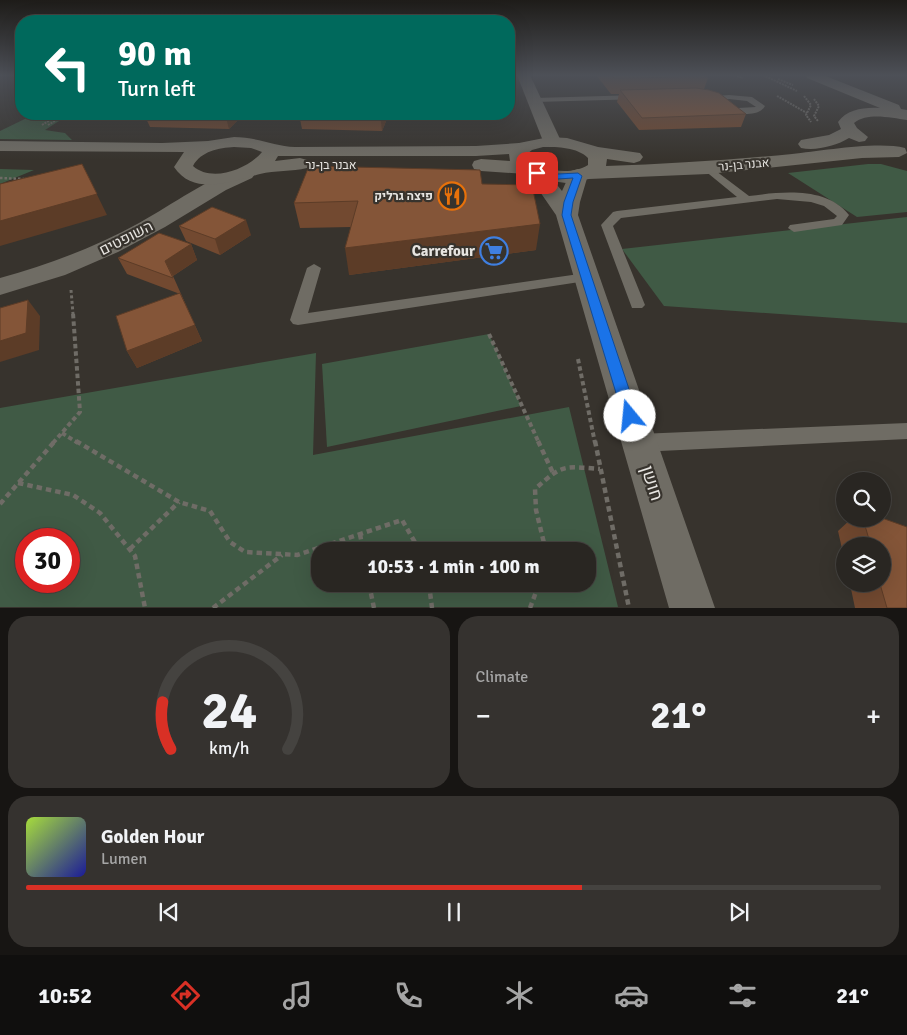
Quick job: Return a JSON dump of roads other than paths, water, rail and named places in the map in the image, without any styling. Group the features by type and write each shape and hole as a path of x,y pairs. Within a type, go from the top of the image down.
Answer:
{"street":[{"path":"536,103 552,141"},
{"path":"847,103 852,109 848,128 868,142 903,153"},
{"path":"874,103 907,114"},
{"name":"אבנר בן-נר","path":"214,145 241,142 267,148 304,152 476,151 522,148 535,143 552,141 575,144 593,152 643,158 693,156 834,140 848,128 881,113 907,114"},
{"path":"0,146 170,148 214,145"},
{"path":"0,158 149,160 183,167 185,161 191,155 214,145"},
{"path":"251,171 269,158 270,153 267,148"},
{"path":"522,148 518,152 517,158 532,170"},
{"path":"567,215 569,202 583,174 595,169 598,163 593,152"},
{"name":"אבנר בן-נר","path":"183,167 186,172 193,176 204,178 231,177 251,171 301,164 494,165 532,170 558,176 708,168 854,154 903,153"},
{"name":"חושן","path":"532,170 559,201 567,215 692,608"},
{"name":"השופטים","path":"0,287 110,248 146,229 208,190 251,171"}],"lane":[{"path":"708,168 747,200"},
{"path":"637,305 607,225 612,218 627,213 777,196 812,197 829,204 843,215 838,222 794,228"},
{"path":"314,268 298,320 586,276"},
{"path":"639,443 907,431"}],"place":[{"name":"פיצה גרליק","path":"452,196"},
{"name":"Carrefour","path":"494,251"}]}
